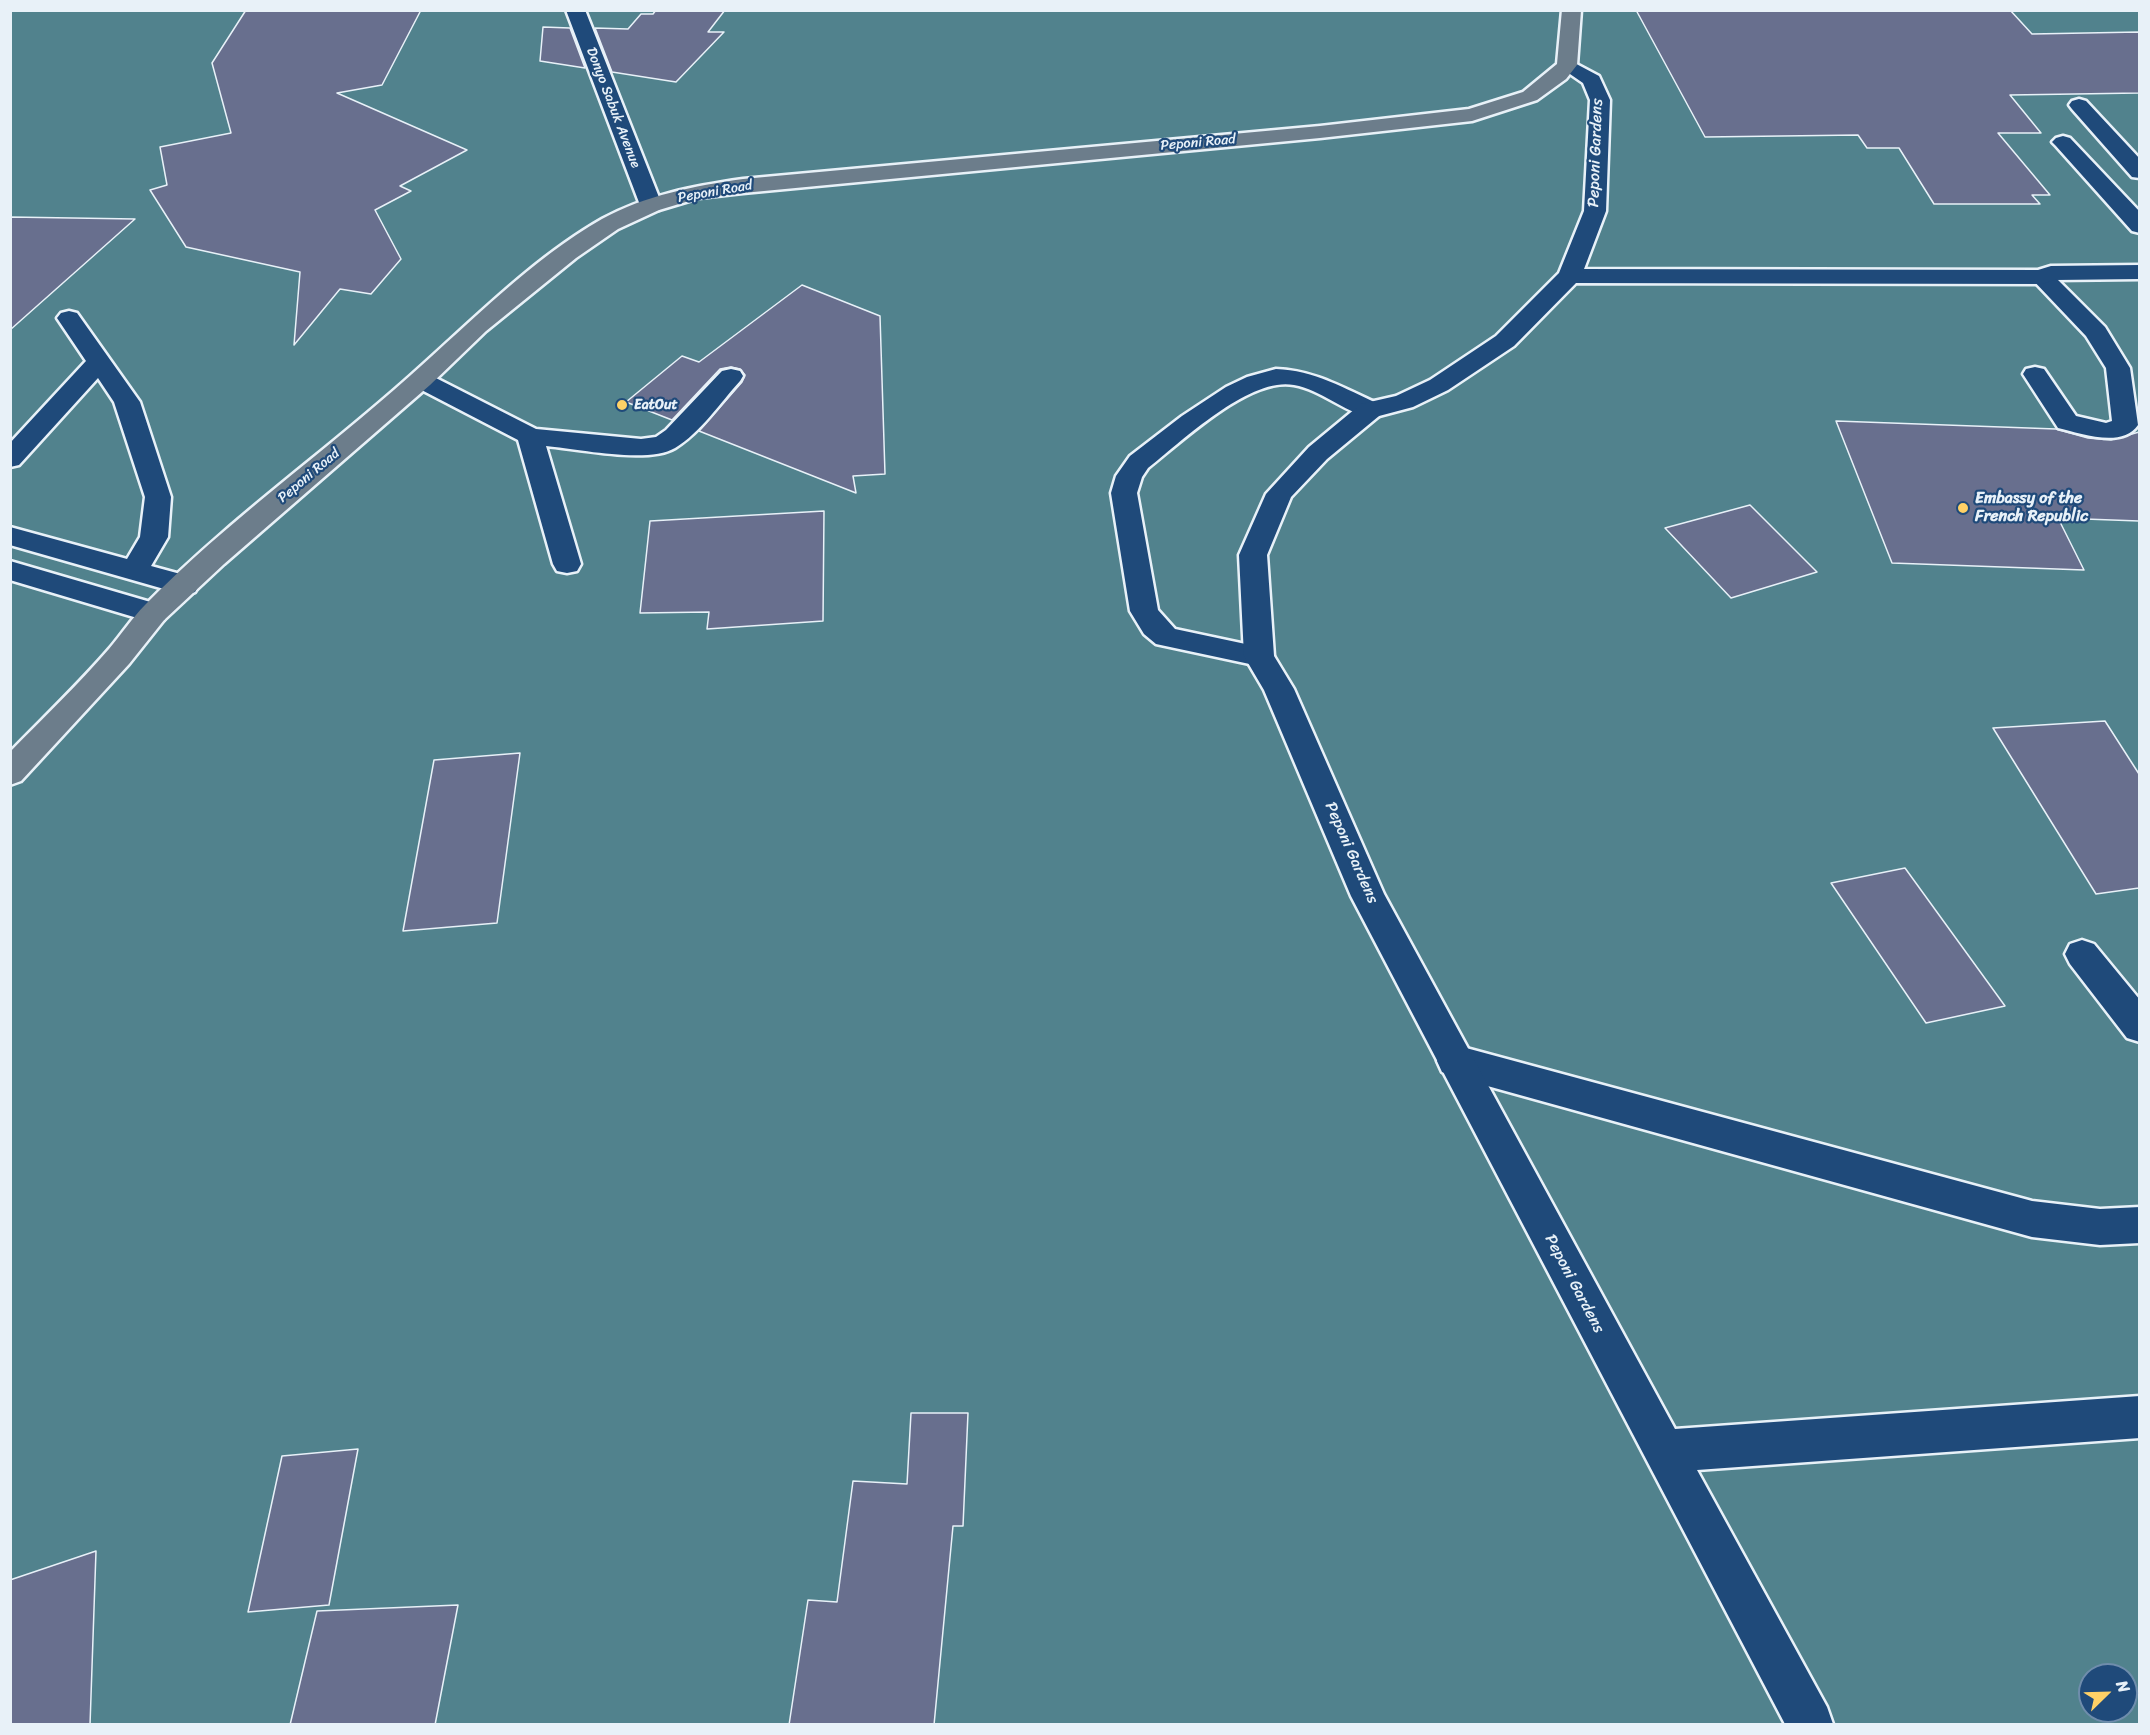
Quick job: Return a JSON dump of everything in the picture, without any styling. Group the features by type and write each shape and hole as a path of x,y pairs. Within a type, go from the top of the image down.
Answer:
{"main road":[{"path":"1567,65 1572,10"},
{"name":"Peponi Road","path":"10,773 119,657 154,613 214,557 421,380 477,326 568,253 610,224 651,205 697,192 743,186 1450,118 1487,111 1530,96 1551,82 1567,65"}],"street":[{"name":"Donyo Sabuk Avenue","path":"575,10 651,205"},
{"name":"Peponi Gardens","path":"1567,65 1592,80 1600,100 1595,211 1570,276 1505,341 1474,364 1404,402 1370,410 1318,453 1279,494 1253,555 1258,656 1280,689 1368,896 1810,1725"},
{"path":"2079,105 2139,172"},
{"path":"2063,142 2139,226"},
{"path":"1570,276 2042,277 2051,273 2139,272"},
{"path":"2035,374 2067,422 2107,431 2125,425 2118,368 2096,332 2042,277"},
{"path":"69,318 127,402 158,497 153,537 134,571"},
{"path":"10,459 98,363"},
{"path":"421,380 530,436 641,447 663,444 675,436 731,376"},
{"path":"1258,656 1166,637 1154,627 1144,610 1124,493 1129,476 1139,462 1233,392 1254,382 1293,376 1370,410"},
{"path":"530,436 567,564"},
{"path":"10,536 184,585"},
{"path":"10,570 154,613"},
{"path":"2082,954 2139,1027"},
{"path":"1455,1060 2032,1219 2100,1227 2139,1225"},
{"path":"1663,1451 2139,1417"}],"green space":[{"path":"11,11 2139,11 2139,1724 11,1724"}],"building":[{"path":"246,10 421,10 382,85 337,93 467,150 400,186 411,191 375,210 401,259 371,294 340,289 294,345 300,272 186,247 150,190 167,185 160,147 231,133 212,63"},
{"path":"656,10 725,10 708,32 724,32 676,82 612,72 595,28 628,29 641,14 653,14"},
{"path":"1636,10 2010,10 2032,34 2139,32 2139,93 2010,95 2041,133 1998,133 2050,195 2032,195 2040,204 1934,204 1899,148 1867,148 1858,135 1705,137"},
{"path":"543,27 570,28 585,68 540,61"},
{"path":"10,217 135,219 10,330"},
{"path":"802,285 880,316 885,474 853,476 856,493 699,431 742,382 745,375 740,369 731,367 720,369 672,420 626,402 682,356 699,362"},
{"path":"1836,421 2056,429 2088,438 2111,440 2139,432 2139,521 2058,518 2084,570 1892,563"},
{"path":"1750,505 1817,572 1731,598 1665,528"},
{"path":"824,511 823,621 707,629 709,612 640,613 650,521"},
{"path":"2105,721 2139,774 2139,888 2096,894 1993,728"},
{"path":"520,753 497,923 403,931 434,760"},
{"path":"1905,868 2005,1006 1926,1023 1831,883"},
{"path":"911,1413 968,1413 963,1526 953,1526 934,1725 789,1725 808,1600 837,1602 853,1481 907,1484"},
{"path":"358,1449 329,1605 248,1612 282,1456"},
{"path":"96,1551 90,1725 10,1725 10,1580"},
{"path":"458,1605 435,1725 290,1725 317,1611"}],"place":[{"name":"EatOut","path":"622,405"},
{"name":"Embassy of the French Republic","path":"1963,508"}]}
